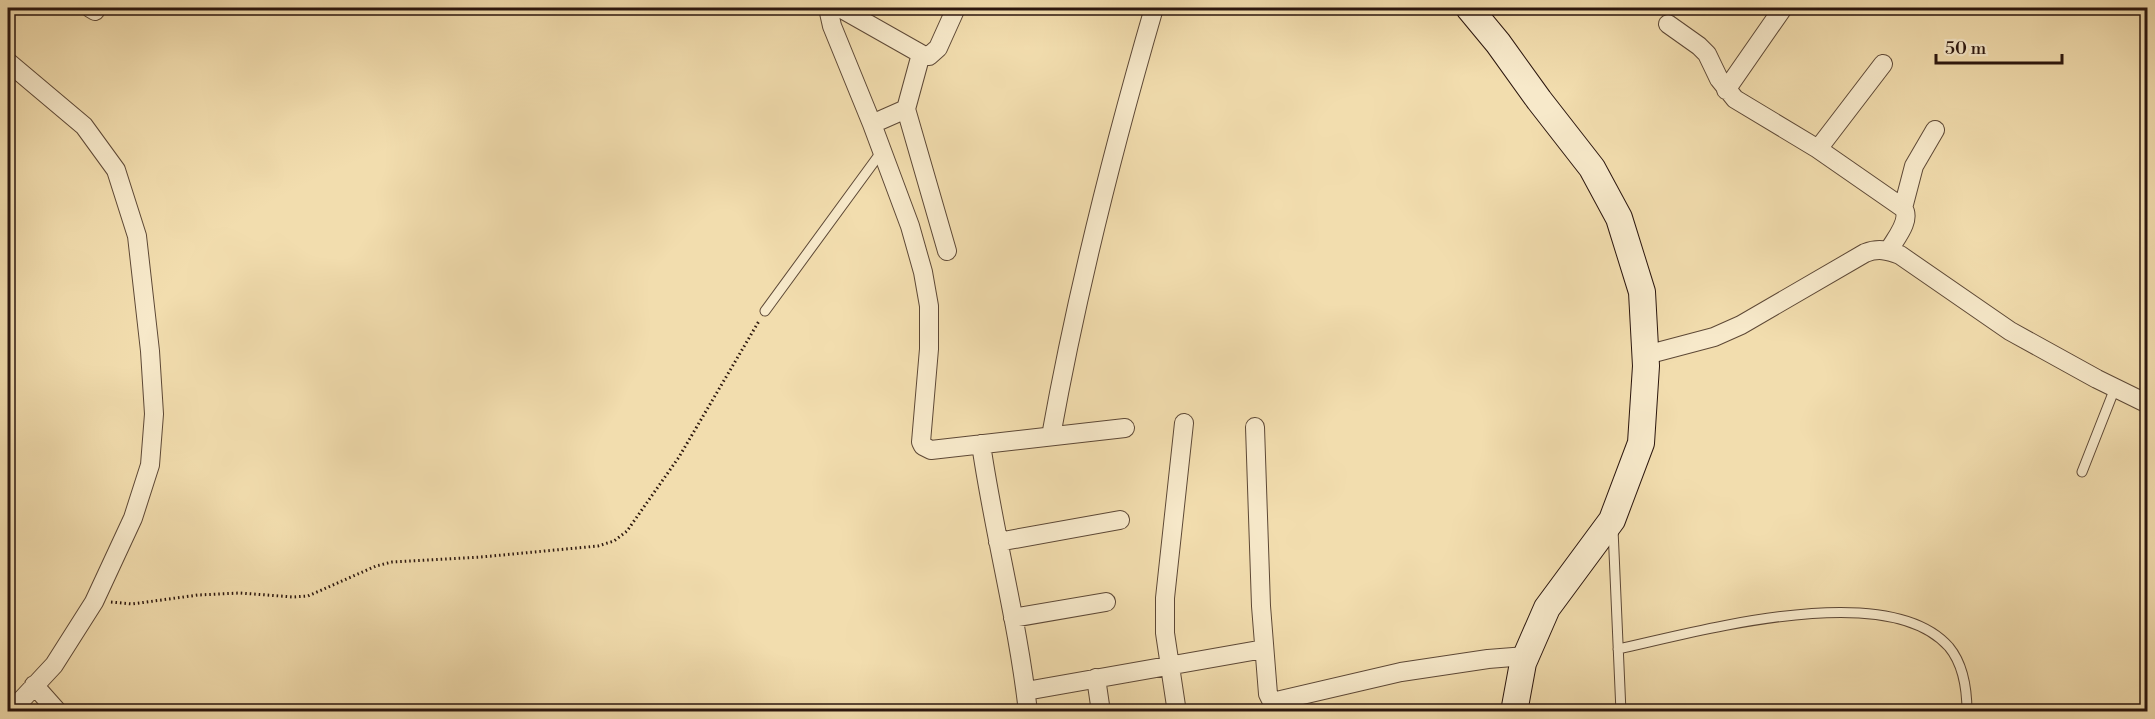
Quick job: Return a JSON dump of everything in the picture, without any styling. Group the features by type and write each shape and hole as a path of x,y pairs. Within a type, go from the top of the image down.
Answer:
{"street":[{"path":"828,8 832,26 910,226 923,272 928,306 929,349 921,442 923,446 931,450 1125,428"},
{"path":"840,8 921,54 929,56 938,48 956,8"},
{"path":"1051,436 1075,310 1124,112 1154,8"},
{"path":"1469,8 1498,42 1539,100 1592,168 1619,218 1642,292 1646,355 1641,443 1612,520 1547,608 1523,663 1514,711"},
{"path":"1726,90 1783,8"},
{"path":"1668,24 1707,54 1726,90 1735,99 1818,149 1906,210 1906,219 1889,250"},
{"path":"921,54 906,109 947,251"},
{"path":"8,62 84,126 116,170 137,236 154,414 150,465 133,518 94,602 54,665 14,708 8,711"},
{"path":"1818,149 1883,64"},
{"path":"872,124 906,109"},
{"path":"1903,207 1914,166 1935,130"},
{"path":"1646,355 1714,337 1741,325 1865,253 1875,249 1889,250 1900,255 2010,331 2148,404"},
{"path":"1176,706 1165,633 1165,598 1184,423"},
{"path":"1256,428 1264,649 1268,694 1272,702 1401,672 1488,659 1526,656"},
{"path":"981,444 1028,711"},
{"path":"998,542 1120,520"},
{"path":"1013,618 1106,602"},
{"path":"1026,691 1264,649"},
{"path":"1096,678 1101,711"},
{"path":"34,685 58,711"}],"lane":[{"path":"765,311 882,151"},
{"path":"2082,472 2115,388"},
{"path":"1612,520 1621,711"},
{"path":"1618,649 1738,623 1798,614 1847,611 1906,621 1933,633 1949,648 1962,670 1967,711"}],"path":[{"path":"94,602 132,604 198,595 240,593 308,596 376,566 392,562 481,557 598,546 614,541 627,531 679,457 765,311"}]}
